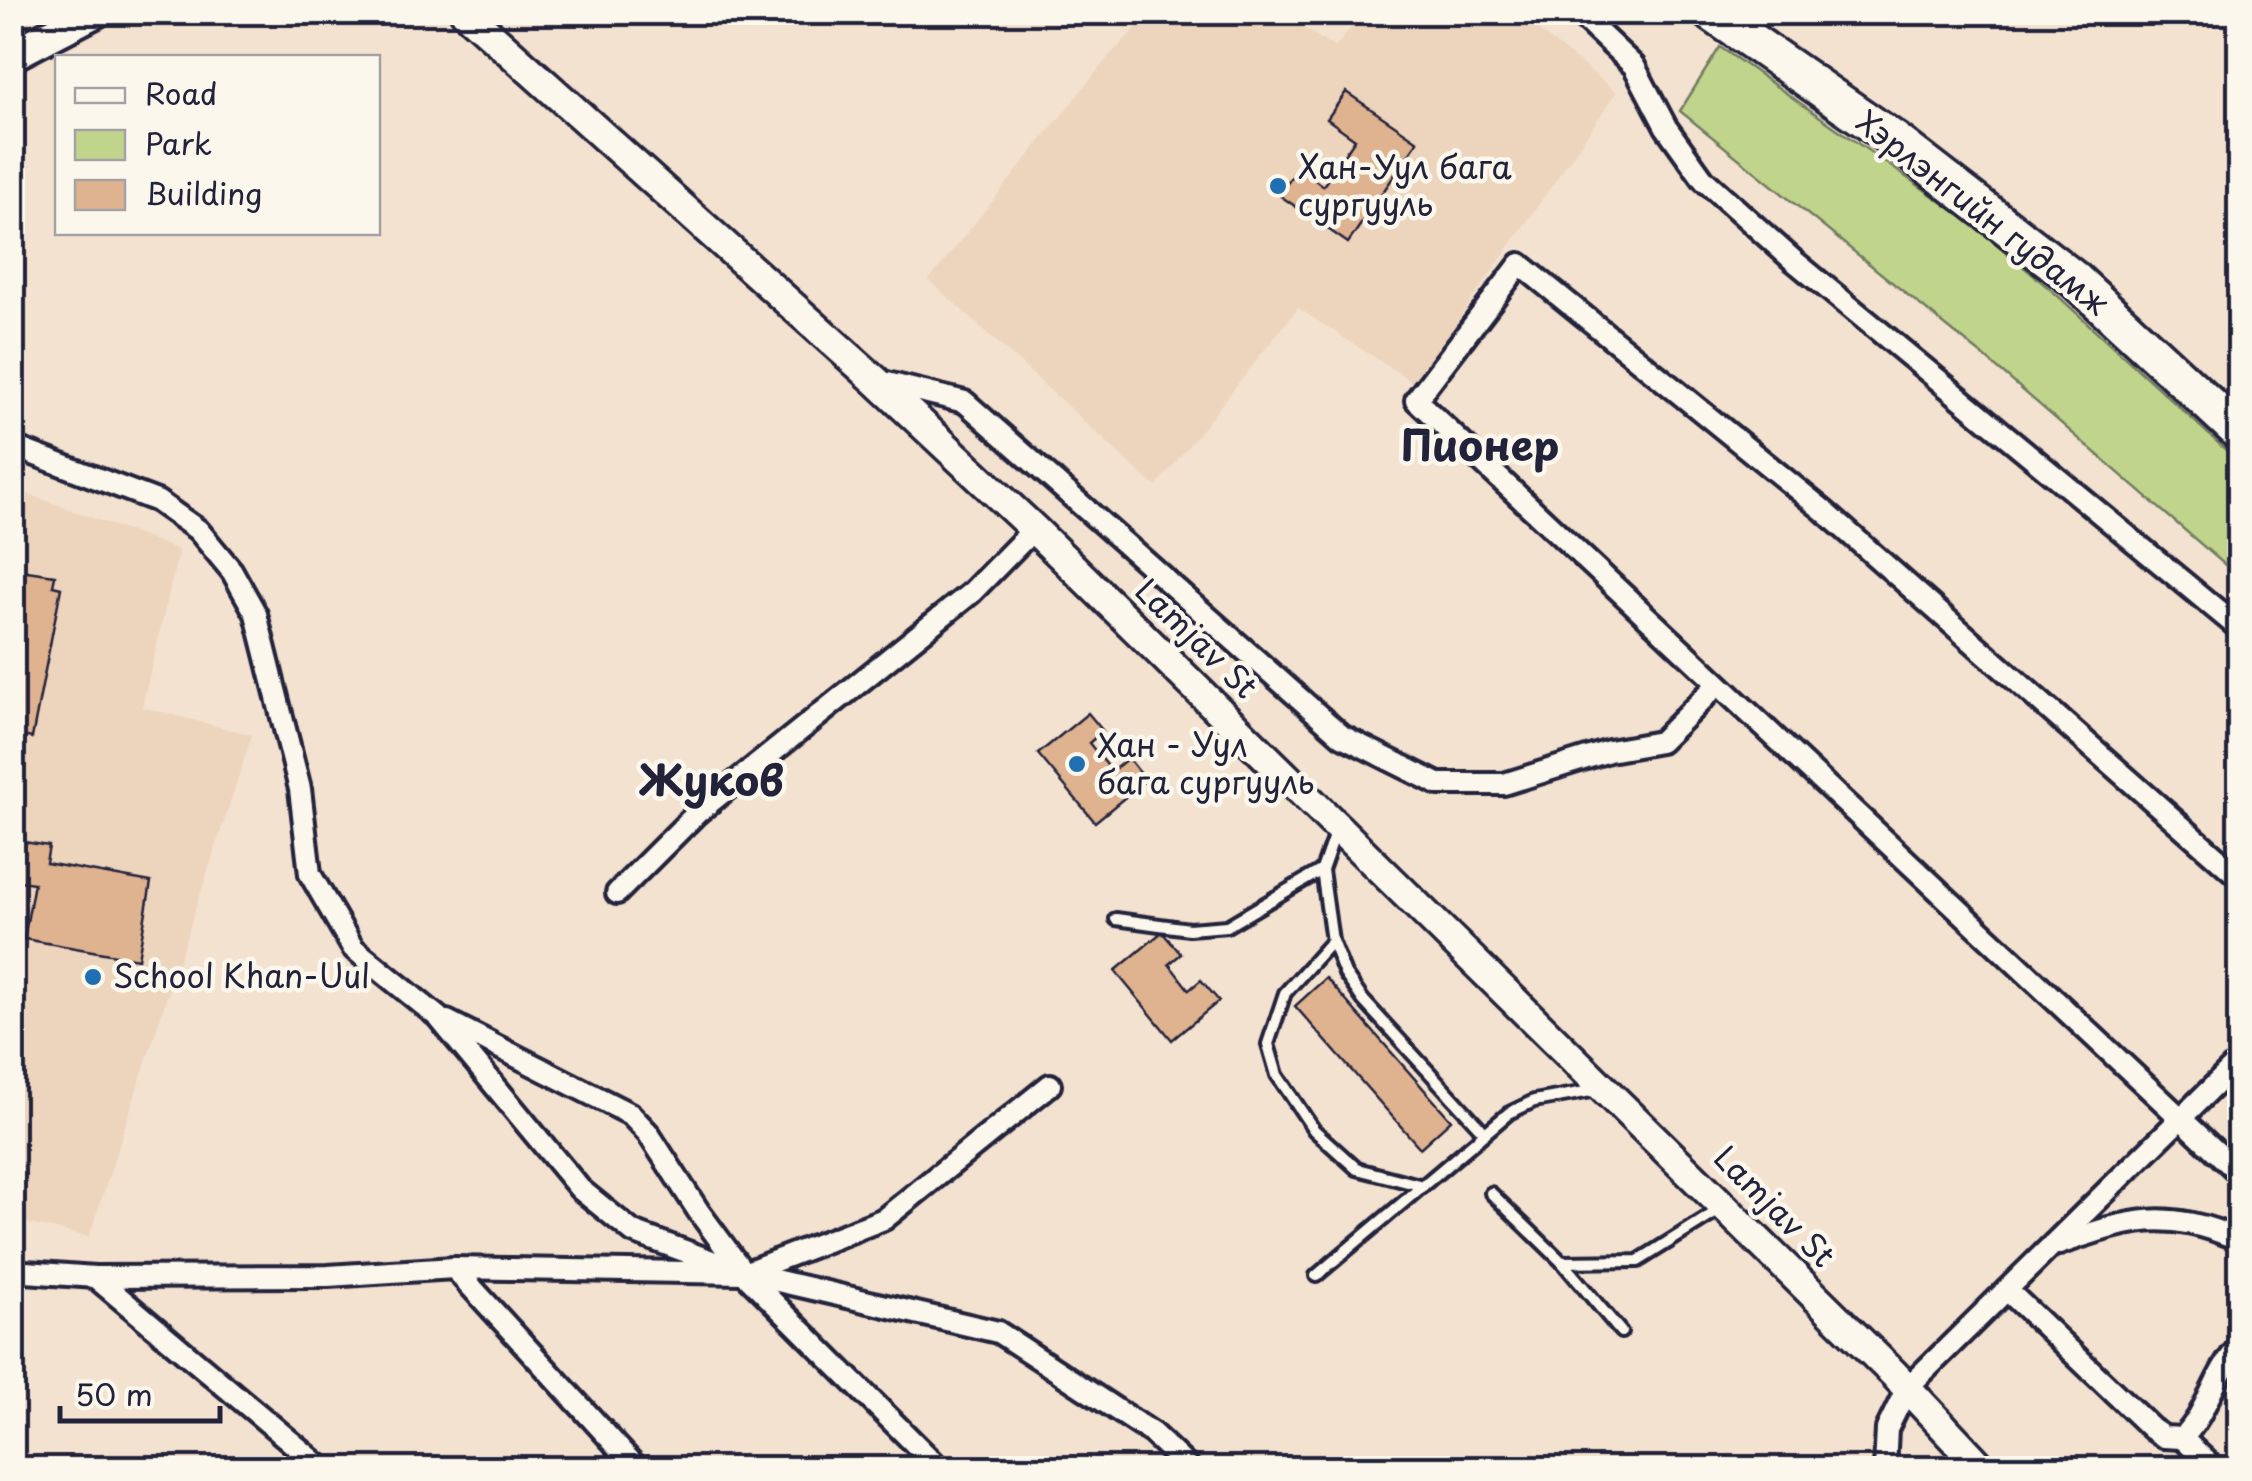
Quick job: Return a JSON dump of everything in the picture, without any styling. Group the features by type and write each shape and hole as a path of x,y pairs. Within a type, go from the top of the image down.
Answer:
{"highway":[{"name":"Хэрлэнгийн гудамж","path":"1710,12 1896,140 2074,279 2240,433"}],"main road":[{"path":"12,55 95,12"}],"street":[{"name":"Lamjav St","path":"464,12 875,380 1034,529 1907,1388 1982,1468"},
{"path":"1576,12 1634,66 1666,127 1704,180 1793,260 2240,628"},
{"path":"2240,878 1823,510 1520,264 1416,400 2240,1174"},
{"path":"875,380 965,402 1342,736 1438,784 1504,784 1609,751 1660,742 1717,685"},
{"path":"12,446 157,501 198,530 232,571 256,614 300,789 310,874 354,948 438,1017 580,1189 633,1232 744,1273 998,1332 1152,1433 1189,1468"},
{"path":"618,892 697,813 972,592 1034,529"},
{"path":"438,1017 630,1114 648,1133 744,1273 939,1468"},
{"path":"1884,1468 1886,1429 1907,1388 2240,1060"},
{"path":"12,1271 95,1277 328,1276 454,1268 744,1273 884,1218 1050,1085"},
{"path":"2052,1246 2134,1220 2158,1218 2240,1240"},
{"path":"454,1268 638,1468"},
{"path":"95,1277 322,1468"},
{"path":"2007,1290 2152,1429 2164,1437 2182,1438 2214,1468"},
{"path":"2182,1438 2240,1346"}],"lane":[{"path":"1338,827 1322,870 1332,941 1346,974 1363,1000 1485,1133"},
{"path":"1116,919 1189,930 1227,926 1322,870"},
{"path":"1332,941 1286,993 1268,1044 1277,1075 1314,1130 1356,1168 1423,1186"},
{"path":"1316,1276 1508,1113 1534,1101 1604,1088"},
{"path":"1490,1193 1562,1262 1621,1332"},
{"path":"1562,1262 1638,1261 1724,1207"}],"shaded area":[{"name":"Хан-Уул бага сургууль","path":"1151,13 1281,13 1335,48 1362,13 1516,13 1617,92 1414,383 1298,308 1156,487 929,280 1110,55"},
{"name":"School Khan-Uul","path":"12,488 179,550 142,707 252,735 89,1237 13,1220"}],"green space":[{"path":"1720,47 1969,221 2057,295 2239,462 2239,577 1982,355 1680,111"}],"building":[{"path":"1346,92 1418,141 1348,243 1279,195 1298,168 1323,186 1355,139 1327,119"},
{"path":"13,569 55,575 53,586 61,588 32,738 12,734"},
{"name":"Хан - Уул бага сургууль","path":"1088,713 1103,731 1089,743 1112,771 1128,758 1146,780 1095,822 1038,754"},
{"path":"12,840 49,846 46,863 151,882 138,959 24,939 34,883 12,880"},
{"path":"1162,932 1181,954 1169,964 1189,990 1201,980 1219,1001 1172,1040 1115,971"},
{"path":"1326,978 1451,1120 1420,1148 1295,1006"}],"place":[{"name":"Хан-Уул бага сургууль","path":"1278,186"},
{"name":"Хан - Уул бага сургууль","path":"1077,764"},
{"name":"School Khan-Uul","path":"93,977"}],"district":[{"name":"Пионер","path":"1480,446"},
{"name":"Жуков","path":"711,781"}]}
